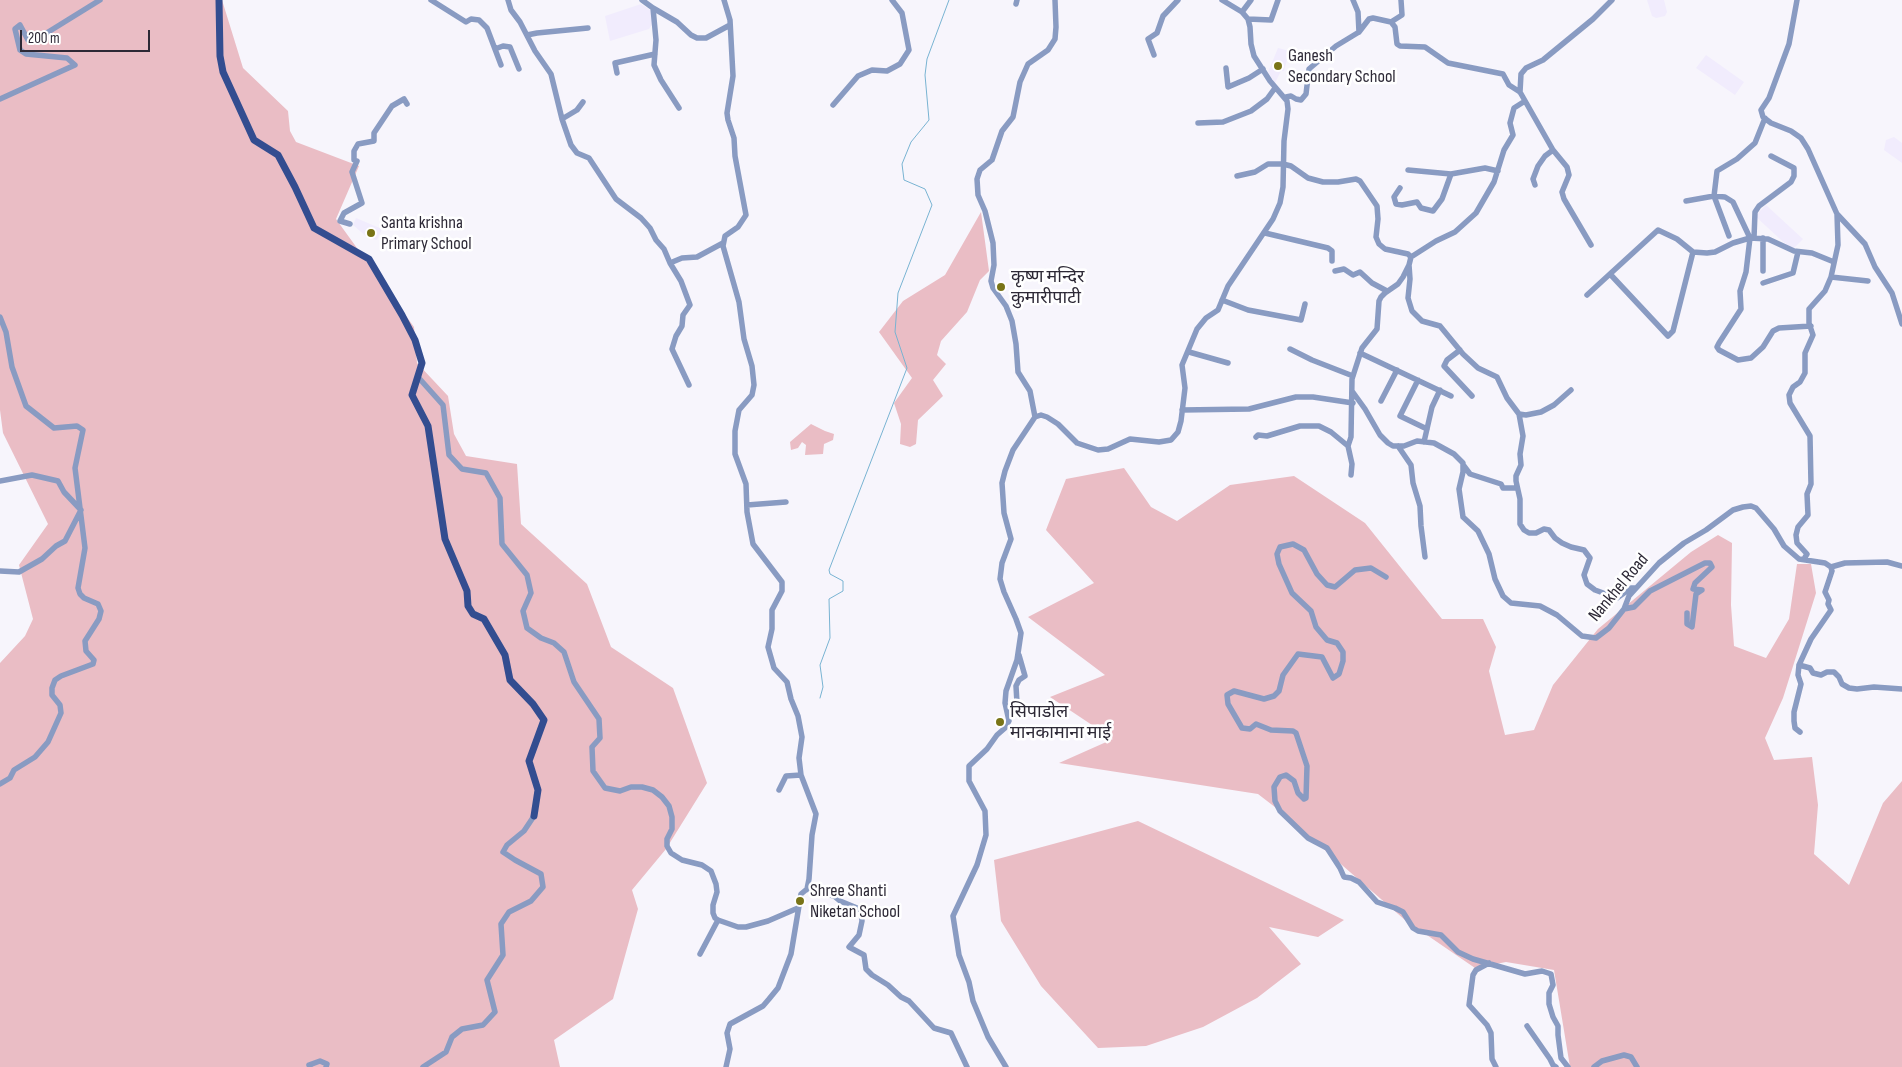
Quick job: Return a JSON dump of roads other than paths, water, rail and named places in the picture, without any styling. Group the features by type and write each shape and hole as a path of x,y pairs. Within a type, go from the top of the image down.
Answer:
{"main road":[{"path":"219,0 222,72 254,140 278,155 314,228 369,259 415,340 422,363 412,395 428,426 445,539 467,591 468,606 473,614 484,619 505,654 510,680 533,704 544,720 529,761 538,790 534,816"}],"street":[{"path":"0,99 75,65 67,58 26,54 20,50 15,29 20,26 28,40 45,34 100,0"},
{"path":"431,0 466,22 471,19 479,20 487,28 501,65"},
{"path":"508,0 511,10 551,74 562,120 571,145 577,152 589,158 616,199 641,218 650,228 681,281 690,305 683,315 682,326 676,336 672,349 689,385"},
{"path":"642,0 677,22 696,38 706,38 730,25"},
{"path":"725,0 730,14 733,84 727,113 734,138 735,156 746,214 738,227 725,236 723,243 739,302 744,339 754,380 752,395 739,410 735,440 736,454 746,484 752,544 782,582 782,591 772,610 772,629 768,647 774,668 787,682 798,716 802,737 799,758 801,775 816,814 812,835 810,873 807,889 801,894 791,954 778,988 763,1006 730,1024 727,1032 730,1049 726,1067"},
{"path":"833,105 858,76 872,70 887,71 900,64 909,50 902,13 892,0"},
{"path":"1035,417 1030,390 1018,372 1016,344 1010,313 990,281 994,265 993,243 985,211 978,195 977,179 980,170 992,160 1002,131 1013,117 1020,82 1028,64 1048,50 1055,39 1055,0"},
{"path":"1154,55 1148,39 1157,33 1163,16 1178,0"},
{"path":"1006,1067 988,1037 973,1001 969,982 959,955 953,916 977,865 986,835 985,811 969,781 969,766 988,749 997,735 1008,725 1005,703 1006,692 1018,653 1021,633 1000,579 1002,563 1011,539 1004,512 1002,483 1013,450 1038,415 1047,417 1058,424 1078,443 1103,450 1130,440 1159,442 1171,440 1180,428 1185,382 1182,365 1197,329 1206,318 1218,310 1228,286 1265,233 1280,203 1283,186 1284,141 1288,109 1286,97 1275,88 1252,50 1248,19 1242,12 1222,0"},
{"path":"1242,12 1251,0"},
{"path":"1248,19 1271,20 1278,0"},
{"path":"1353,0 1358,12 1358,32"},
{"path":"1286,97 1291,96 1301,100 1306,94 1309,69 1336,46 1358,32 1369,20 1373,18 1391,22 1402,15 1401,0"},
{"path":"1520,92 1521,74 1526,68 1543,60 1612,0"},
{"path":"1797,0 1789,44 1769,98 1761,110 1765,118 1771,123 1791,131 1801,138 1818,168 1837,214 1865,244 1875,267 1892,293 1902,324"},
{"path":"653,8 656,40 654,64 661,80 679,108"},
{"path":"1391,22 1397,44 1400,46 1425,47 1448,63 1503,74 1508,85 1520,92 1553,150 1566,166 1569,174 1562,192 1564,199 1591,245"},
{"path":"527,35 537,32 588,28"},
{"path":"495,49 503,46 510,47 519,69"},
{"path":"617,73 615,63 655,54"},
{"path":"1226,68 1228,87 1249,78 1263,69"},
{"path":"1198,123 1223,122 1251,111 1267,99 1275,88"},
{"path":"350,224 340,221 344,214 362,203 352,172 357,161 354,160 354,151 358,144 374,141 374,133 392,106 404,99 407,104"},
{"path":"1351,475 1352,464 1348,446 1351,437 1353,376 1362,348 1377,329 1379,301 1387,291 1398,284 1411,258 1436,241 1455,232 1476,213 1494,182 1504,150 1513,135 1510,126 1514,108 1525,100"},
{"path":"562,120 577,110 583,102"},
{"path":"1729,236 1714,196 1717,171 1738,159 1755,143 1765,118"},
{"path":"1535,185 1533,179 1538,166 1545,156 1553,150"},
{"path":"1772,156 1794,168 1794,176 1791,182 1759,206 1756,212 1746,272 1740,291 1740,309 1717,347 1734,358 1744,360 1756,355 1773,331 1778,328 1811,326"},
{"path":"1237,176 1255,172 1268,164 1283,164 1291,166 1308,178 1322,182 1338,182 1352,179 1360,181 1377,206 1376,237 1379,244 1385,249 1408,254 1411,258"},
{"path":"1408,170 1451,174 1485,168 1498,171"},
{"path":"1400,188 1394,198 1396,204 1402,205 1416,202 1421,208 1433,211 1442,199 1451,174"},
{"path":"1686,201 1714,196 1726,197 1733,202 1752,238"},
{"path":"1804,559 1807,554 1797,543 1796,535 1798,527 1808,515 1807,494 1811,484 1810,436 1790,403 1789,395 1805,373 1805,353 1813,335 1809,309 1825,291 1831,277 1838,245 1837,214"},
{"path":"1587,295 1658,230 1677,239 1693,252 1715,252 1733,243 1752,238 1763,238 1798,252 1812,253 1834,262"},
{"path":"1265,233 1328,248 1332,251 1332,261"},
{"path":"1763,238 1763,271"},
{"path":"670,263 682,258 697,257 723,243"},
{"path":"1610,274 1668,336 1673,331 1693,252"},
{"path":"1763,283 1793,273 1798,252"},
{"path":"1409,265 1408,298 1412,311 1422,321 1440,326 1478,368 1497,377 1507,398 1519,414 1523,436 1520,454 1521,466 1516,476 1521,508 1520,524 1524,530 1529,533 1536,533 1544,529 1550,530 1555,538 1562,543 1584,550 1590,558 1584,575 1587,584 1595,590 1617,598 1631,588 1636,588"},
{"path":"1335,271 1344,269 1353,275 1359,271 1372,283 1387,291"},
{"path":"1831,277 1868,281"},
{"path":"1222,300 1248,310 1301,320 1305,304"},
{"path":"0,317 6,332 12,367 26,406 54,428 77,426 83,430 74,468 85,548 78,588 84,598 98,604 100,611 99,619 85,641 86,652 94,660 93,664 61,676 56,680 52,688 52,695 60,705 61,713 48,742 35,757 14,770 10,778 0,784"},
{"path":"1290,349 1353,376"},
{"path":"1460,350 1444,366 1472,396"},
{"path":"1189,352 1228,363"},
{"path":"1360,352 1451,396"},
{"path":"1381,401 1397,370"},
{"path":"418,377 443,404 449,455 462,469 486,473 500,498 502,544 526,575 530,593 524,611 528,628 541,638 554,643 564,652 574,682 599,719 600,738 592,747 593,771 605,788 620,791 631,787 642,787 653,790 662,797 669,806 672,817 672,828 667,839 670,853 682,860 702,865 711,871 717,892 713,913 718,920 738,927 746,927 768,921 798,908"},
{"path":"1418,380 1400,416 1427,429"},
{"path":"1424,442 1432,408 1440,390"},
{"path":"1519,414 1526,415 1541,412 1554,405 1572,390"},
{"path":"1352,392 1388,444 1398,446 1417,441 1434,443 1454,454 1470,474 1501,484 1503,488 1517,488"},
{"path":"1182,410 1249,409 1296,397 1313,397 1361,403"},
{"path":"1256,437 1258,435 1267,436 1300,426 1319,426 1331,432 1348,446"},
{"path":"1398,446 1411,464 1413,483 1420,506 1426,557"},
{"name":"Nankhel Road","path":"1464,466 1459,489 1463,517 1478,531 1489,554 1495,580 1503,596 1511,602 1540,606 1566,621 1582,636 1596,638 1609,628 1624,609 1628,596 1658,563 1733,510 1743,507 1751,506 1756,508 1774,529 1784,546 1799,560 1804,559 1825,563 1831,567 1845,563 1887,562 1902,566"},
{"path":"0,481 32,475 58,481 64,492 81,510"},
{"path":"747,506 786,502"},
{"path":"0,571 19,572 42,559 56,546 65,541 81,510"},
{"path":"1386,577 1371,568 1355,570 1335,587 1327,585 1317,574 1304,550 1293,544 1280,546 1277,554 1279,564 1292,593 1311,611 1316,627 1327,640 1337,642 1343,652 1343,661 1339,674 1333,678 1322,657 1298,654 1283,675 1279,691 1274,696 1264,699 1234,691 1227,695 1228,704 1242,728 1250,729 1256,724 1271,730 1293,731 1296,734 1307,766 1306,798 1304,799 1298,793 1294,781 1286,775 1280,778 1274,787 1274,800 1280,811 1308,838 1327,848 1344,877 1360,882 1377,902 1402,912 1413,928 1418,931 1441,935 1458,952 1524,974 1542,971 1551,974 1553,985 1549,993 1549,1004 1558,1026 1562,1058 1568,1067"},
{"path":"1624,609 1634,607 1650,591 1706,563 1710,563 1712,567 1695,583 1693,589 1702,590 1696,594 1692,627 1687,624 1687,613"},
{"path":"1800,732 1795,728 1794,721 1794,712 1801,684 1798,675 1799,665 1811,640 1831,610 1828,604 1829,600 1824,592 1832,571 1831,567"},
{"path":"1017,703 1016,686 1019,680 1025,676 1018,653"},
{"path":"1799,665 1810,668 1813,674 1821,675 1827,672 1834,672 1842,684 1849,688 1902,689"},
{"path":"779,790 786,776 801,775"},
{"path":"423,1067 446,1052 452,1037 462,1028 483,1025 495,1012 487,980 502,955 501,924 509,912 531,901 543,887 541,874 503,852 507,845 524,831 534,816"},
{"path":"807,889 834,896 861,912 862,921 858,934 849,947 864,955 866,969 901,997 909,1001 934,1028 951,1033 968,1067"},
{"path":"700,954 718,920"},
{"path":"1489,963 1476,970 1473,976 1469,1005 1491,1033 1492,1059 1496,1067"},
{"path":"1527,1026 1556,1067"},
{"path":"1594,1067 1602,1061 1624,1055 1631,1058 1637,1067"},
{"path":"308,1066 320,1061 327,1064 326,1067"}],"waterway":[{"path":"820,698 823,687 820,665 830,638 829,599 843,591 843,581 830,574 829,570 907,368 895,332 898,293 932,205 925,189 904,180 902,164 911,142 929,120 925,75 927,59 949,0"}],"place":[{"name":"Ganesh Secondary School","path":"1278,66"},
{"name":"Santa krishna Primary School","path":"371,233"},
{"name":"कृष्ण मन्दिर कुमारीपाटी","path":"1001,287"},
{"name":"सिपाडोल मानकामाना माई","path":"1000,722"},
{"name":"Shree Shanti Niketan School","path":"800,901"}]}
